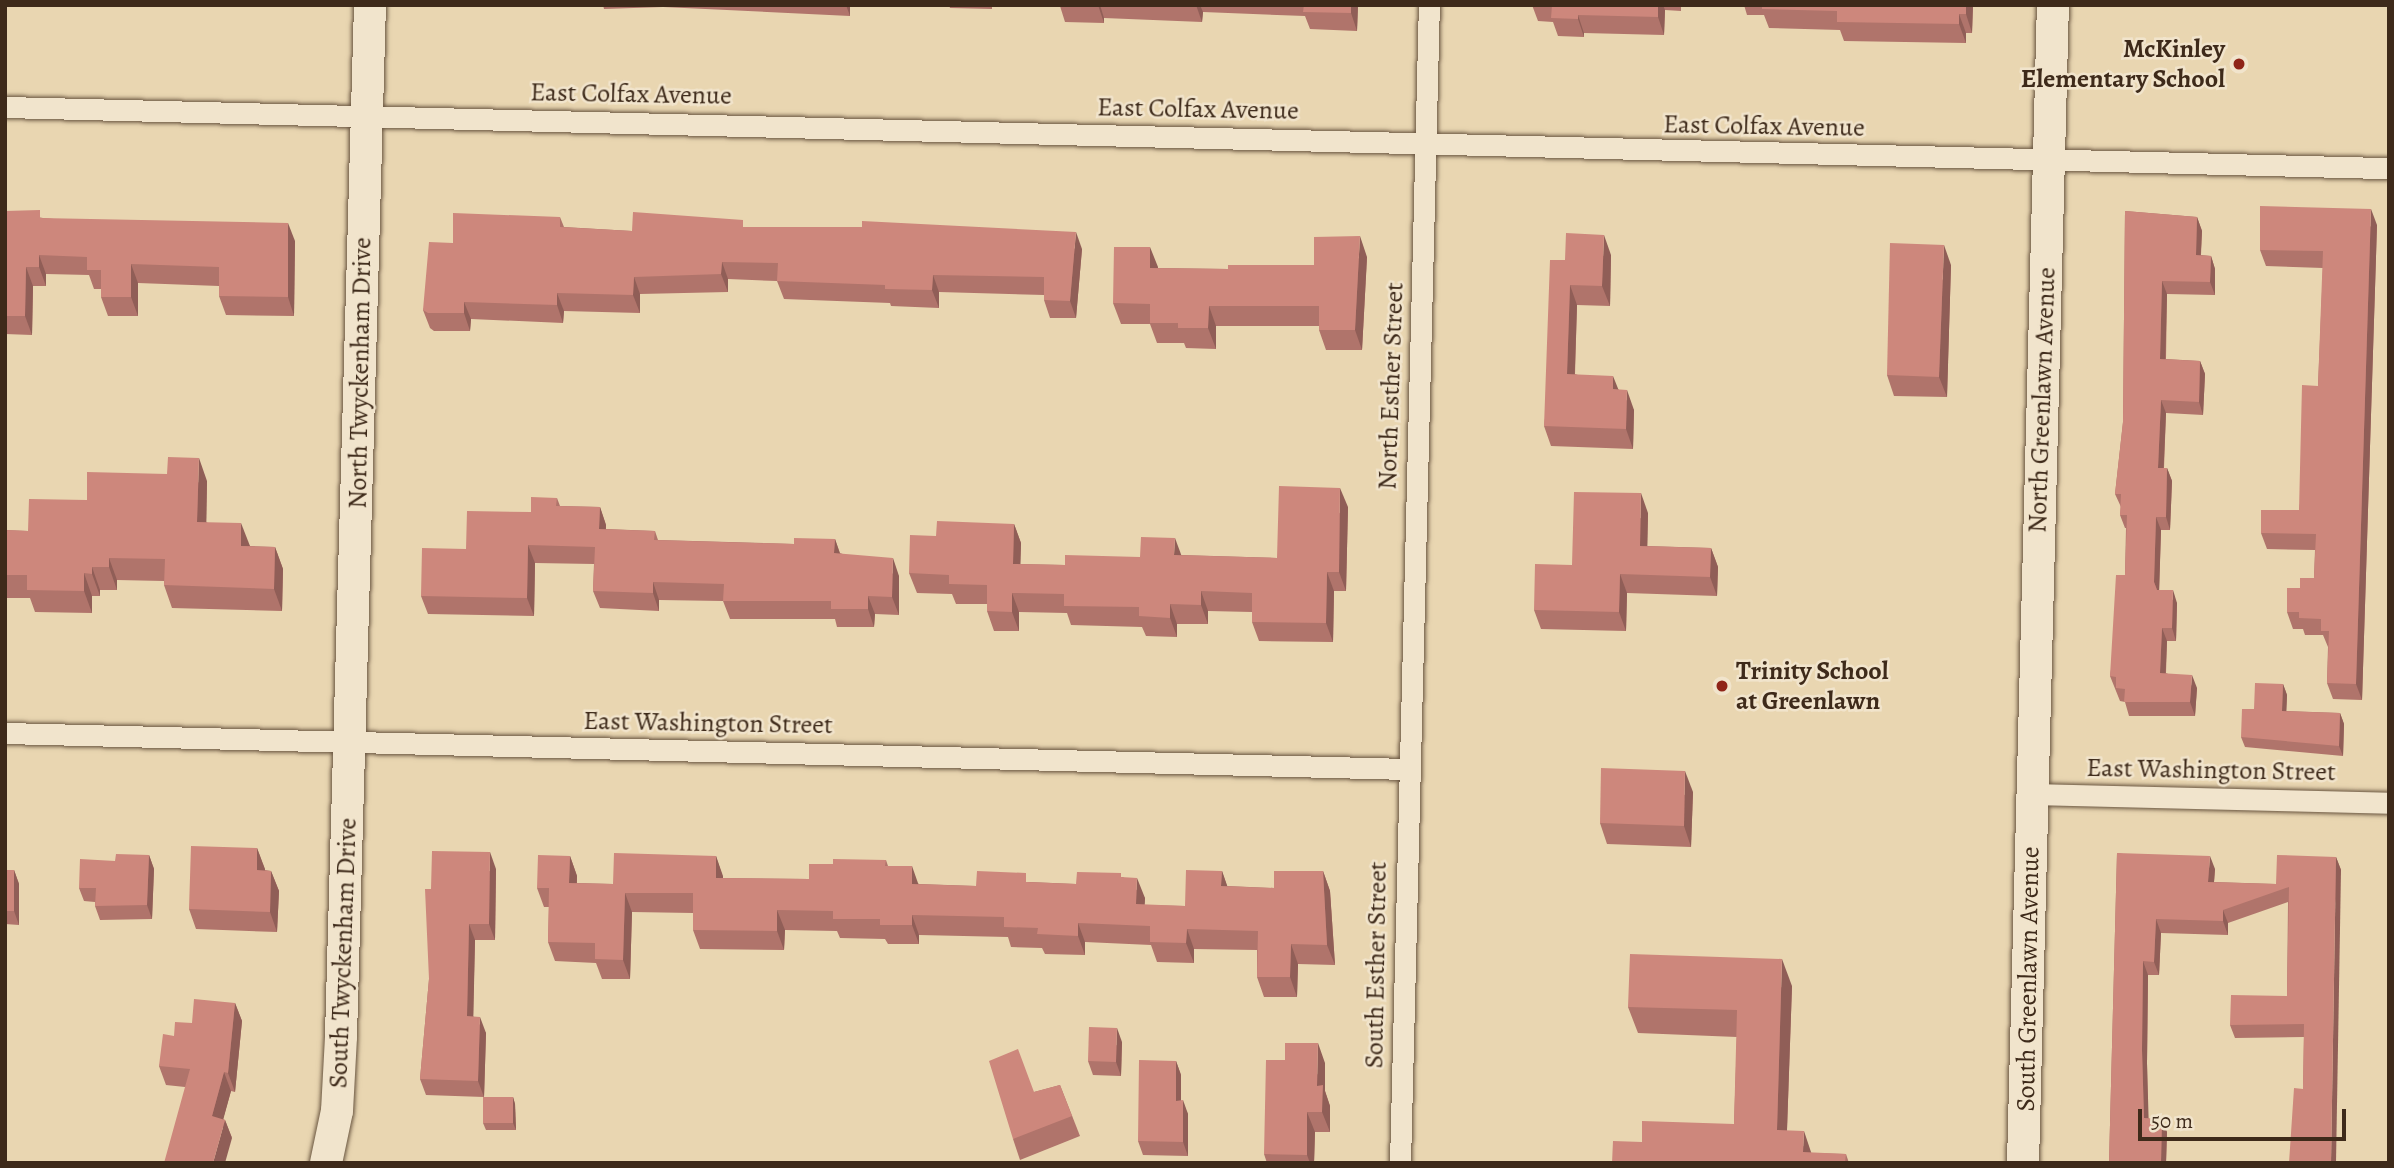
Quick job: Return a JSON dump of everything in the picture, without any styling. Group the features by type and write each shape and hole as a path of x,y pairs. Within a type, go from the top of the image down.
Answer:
{"street":[{"name":"North Twyckenham Drive","path":"351,742 370,5"},
{"name":"North Esther Street","path":"1409,769 1429,5"},
{"name":"North Greenlawn Avenue","path":"2032,794 2053,5"},
{"name":"East Colfax Avenue","path":"5,107 2389,168"},
{"name":"East Washington Street","path":"5,733 1409,769"},
{"name":"South Twyckenham Drive","path":"326,1163 337,1111 351,742"},
{"name":"South Esther Street","path":"1400,1163 1409,769"},
{"name":"East Washington Street","path":"2032,794 2389,803"},
{"name":"South Greenlawn Avenue","path":"2023,1163 2032,794"}],"building":[{"path":"1304,5 1351,5 1351,13 1303,12"},
{"path":"1552,5 1658,5 1658,17 1578,15 1578,19 1551,18"},
{"path":"1762,5 1966,5 1966,14 1959,14 1959,24 1837,22 1837,11 1762,9"},
{"path":"2260,206 2371,209 2356,684 2327,683 2329,631 2321,631 2321,619 2299,618 2299,612 2287,612 2287,588 2300,588 2300,578 2314,578 2316,534 2261,533 2261,510 2299,510 2302,385 2318,386 2323,251 2260,250"},
{"path":"40,210 40,218 288,223 288,297 219,296 219,267 131,264 131,297 101,297 101,270 87,270 87,257 39,255 39,267 26,267 25,316 5,316 5,211"},
{"path":"2125,211 2197,217 2196,255 2211,256 2210,282 2162,281 2160,359 2200,361 2199,402 2161,400 2158,468 2167,468 2166,517 2156,517 2154,582 2157,590 2173,590 2172,628 2162,628 2160,673 2192,675 2190,702 2124,702 2125,689 2116,688 2116,677 2110,676 2116,575 2125,575 2127,515 2120,515 2121,494 2115,494 2123,422"},
{"path":"633,212 743,220 743,227 862,227 862,221 1076,232 1070,301 1044,300 1044,277 933,275 932,290 885,289 885,285 777,281 778,263 722,262 721,274 634,277 633,295 557,293 557,305 464,302 464,313 428,313 423,310 429,242 453,243 453,213 560,217 560,227 632,231"},
{"path":"1566,233 1604,235 1602,286 1570,285 1567,374 1613,376 1613,389 1627,390 1626,429 1544,426 1550,260 1565,260"},
{"path":"1360,236 1355,330 1319,330 1319,306 1209,306 1208,328 1178,328 1178,323 1150,323 1150,304 1113,303 1114,247 1150,247 1150,268 1228,269 1228,265 1314,265 1314,237"},
{"path":"1890,243 1944,245 1939,377 1887,375"},
{"path":"168,457 199,458 197,522 241,523 241,546 275,547 274,589 164,585 165,559 109,558 109,567 92,567 92,574 84,573 84,591 27,590 27,575 5,575 5,530 28,531 29,499 87,500 87,472 167,474"},
{"path":"1279,486 1340,488 1339,572 1327,572 1326,623 1252,622 1252,593 1201,591 1201,605 1170,604 1170,618 1139,616 1139,607 1064,606 1064,594 1012,593 1012,612 987,611 987,585 949,584 949,575 909,573 910,535 936,536 937,521 1014,524 1013,564 1065,565 1065,555 1140,557 1141,537 1175,538 1174,555 1277,558"},
{"path":"1574,492 1641,493 1640,546 1711,548 1710,577 1620,574 1619,612 1534,610 1535,564 1572,565"},
{"path":"531,497 557,498 556,506 600,507 599,529 655,531 654,540 794,544 794,538 835,539 834,553 893,558 892,597 868,596 868,609 831,609 831,601 723,601 724,584 653,582 653,593 593,591 595,547 528,545 527,598 421,596 422,548 466,549 467,511 531,512"},
{"path":"2255,683 2283,684 2282,711 2340,713 2339,746 2241,737 2242,709 2254,709"},
{"path":"1601,768 1685,771 1684,826 1600,823"},
{"path":"191,846 257,848 257,870 271,871 270,912 189,909"},
{"path":"432,851 490,852 489,924 469,924 467,1016 480,1017 478,1081 420,1079 429,979 425,889 431,889"},
{"path":"614,853 716,856 716,878 809,879 809,864 833,864 833,859 886,860 885,866 912,866 912,884 976,886 977,871 1026,873 1026,882 1076,884 1077,872 1121,873 1121,877 1137,878 1136,904 1185,906 1186,870 1222,871 1221,886 1274,888 1274,871 1323,871 1327,945 1291,944 1290,977 1257,977 1258,931 1187,929 1186,943 1150,942 1150,926 1078,923 1078,936 1037,934 1038,928 1004,927 1004,917 912,915 912,925 880,925 880,919 833,919 833,911 777,910 777,931 693,930 693,893 625,893 623,960 595,959 595,943 548,942 549,888 537,888 538,855 570,856 569,883 613,884"},
{"path":"2117,853 2210,856 2208,882 2276,884 2277,855 2336,857 2331,1163 2289,1163 2294,1088 2303,1089 2304,1024 2230,1025 2231,995 2287,996 2289,887 2223,910 2223,921 2156,919 2154,962 2143,961 2142,1050 2144,1118 2162,1119 2161,1163 2109,1163"},
{"path":"116,854 149,855 147,905 95,906 96,888 79,888 80,859 115,861"},
{"path":"5,870 14,870 14,911 5,911"},
{"path":"1630,954 1782,959 1777,1130 1804,1131 1803,1152 1846,1154 1845,1163 1612,1163 1613,1141 1642,1142 1642,1121 1734,1124 1737,1010 1628,1007"},
{"path":"194,999 235,1003 228,1073 224,1072 212,1116 225,1120 213,1163 164,1163 190,1069 159,1066 163,1034 174,1036 175,1022 192,1023"},
{"path":"1089,1027 1117,1028 1116,1062 1088,1061"},
{"path":"1285,1043 1318,1043 1317,1086 1323,1085 1322,1112 1307,1112 1307,1155 1264,1154 1266,1060 1285,1060"},
{"path":"1018,1049 1034,1092 1060,1085 1072,1116 1013,1139 989,1061"},
{"path":"1139,1060 1176,1061 1176,1101 1183,1100 1183,1142 1138,1141"},
{"path":"483,1097 513,1097 513,1123 483,1123"}],"place":[{"name":"McKinley Elementary School","path":"2239,64"},
{"name":"Trinity School at Greenlawn","path":"1722,686"}]}
